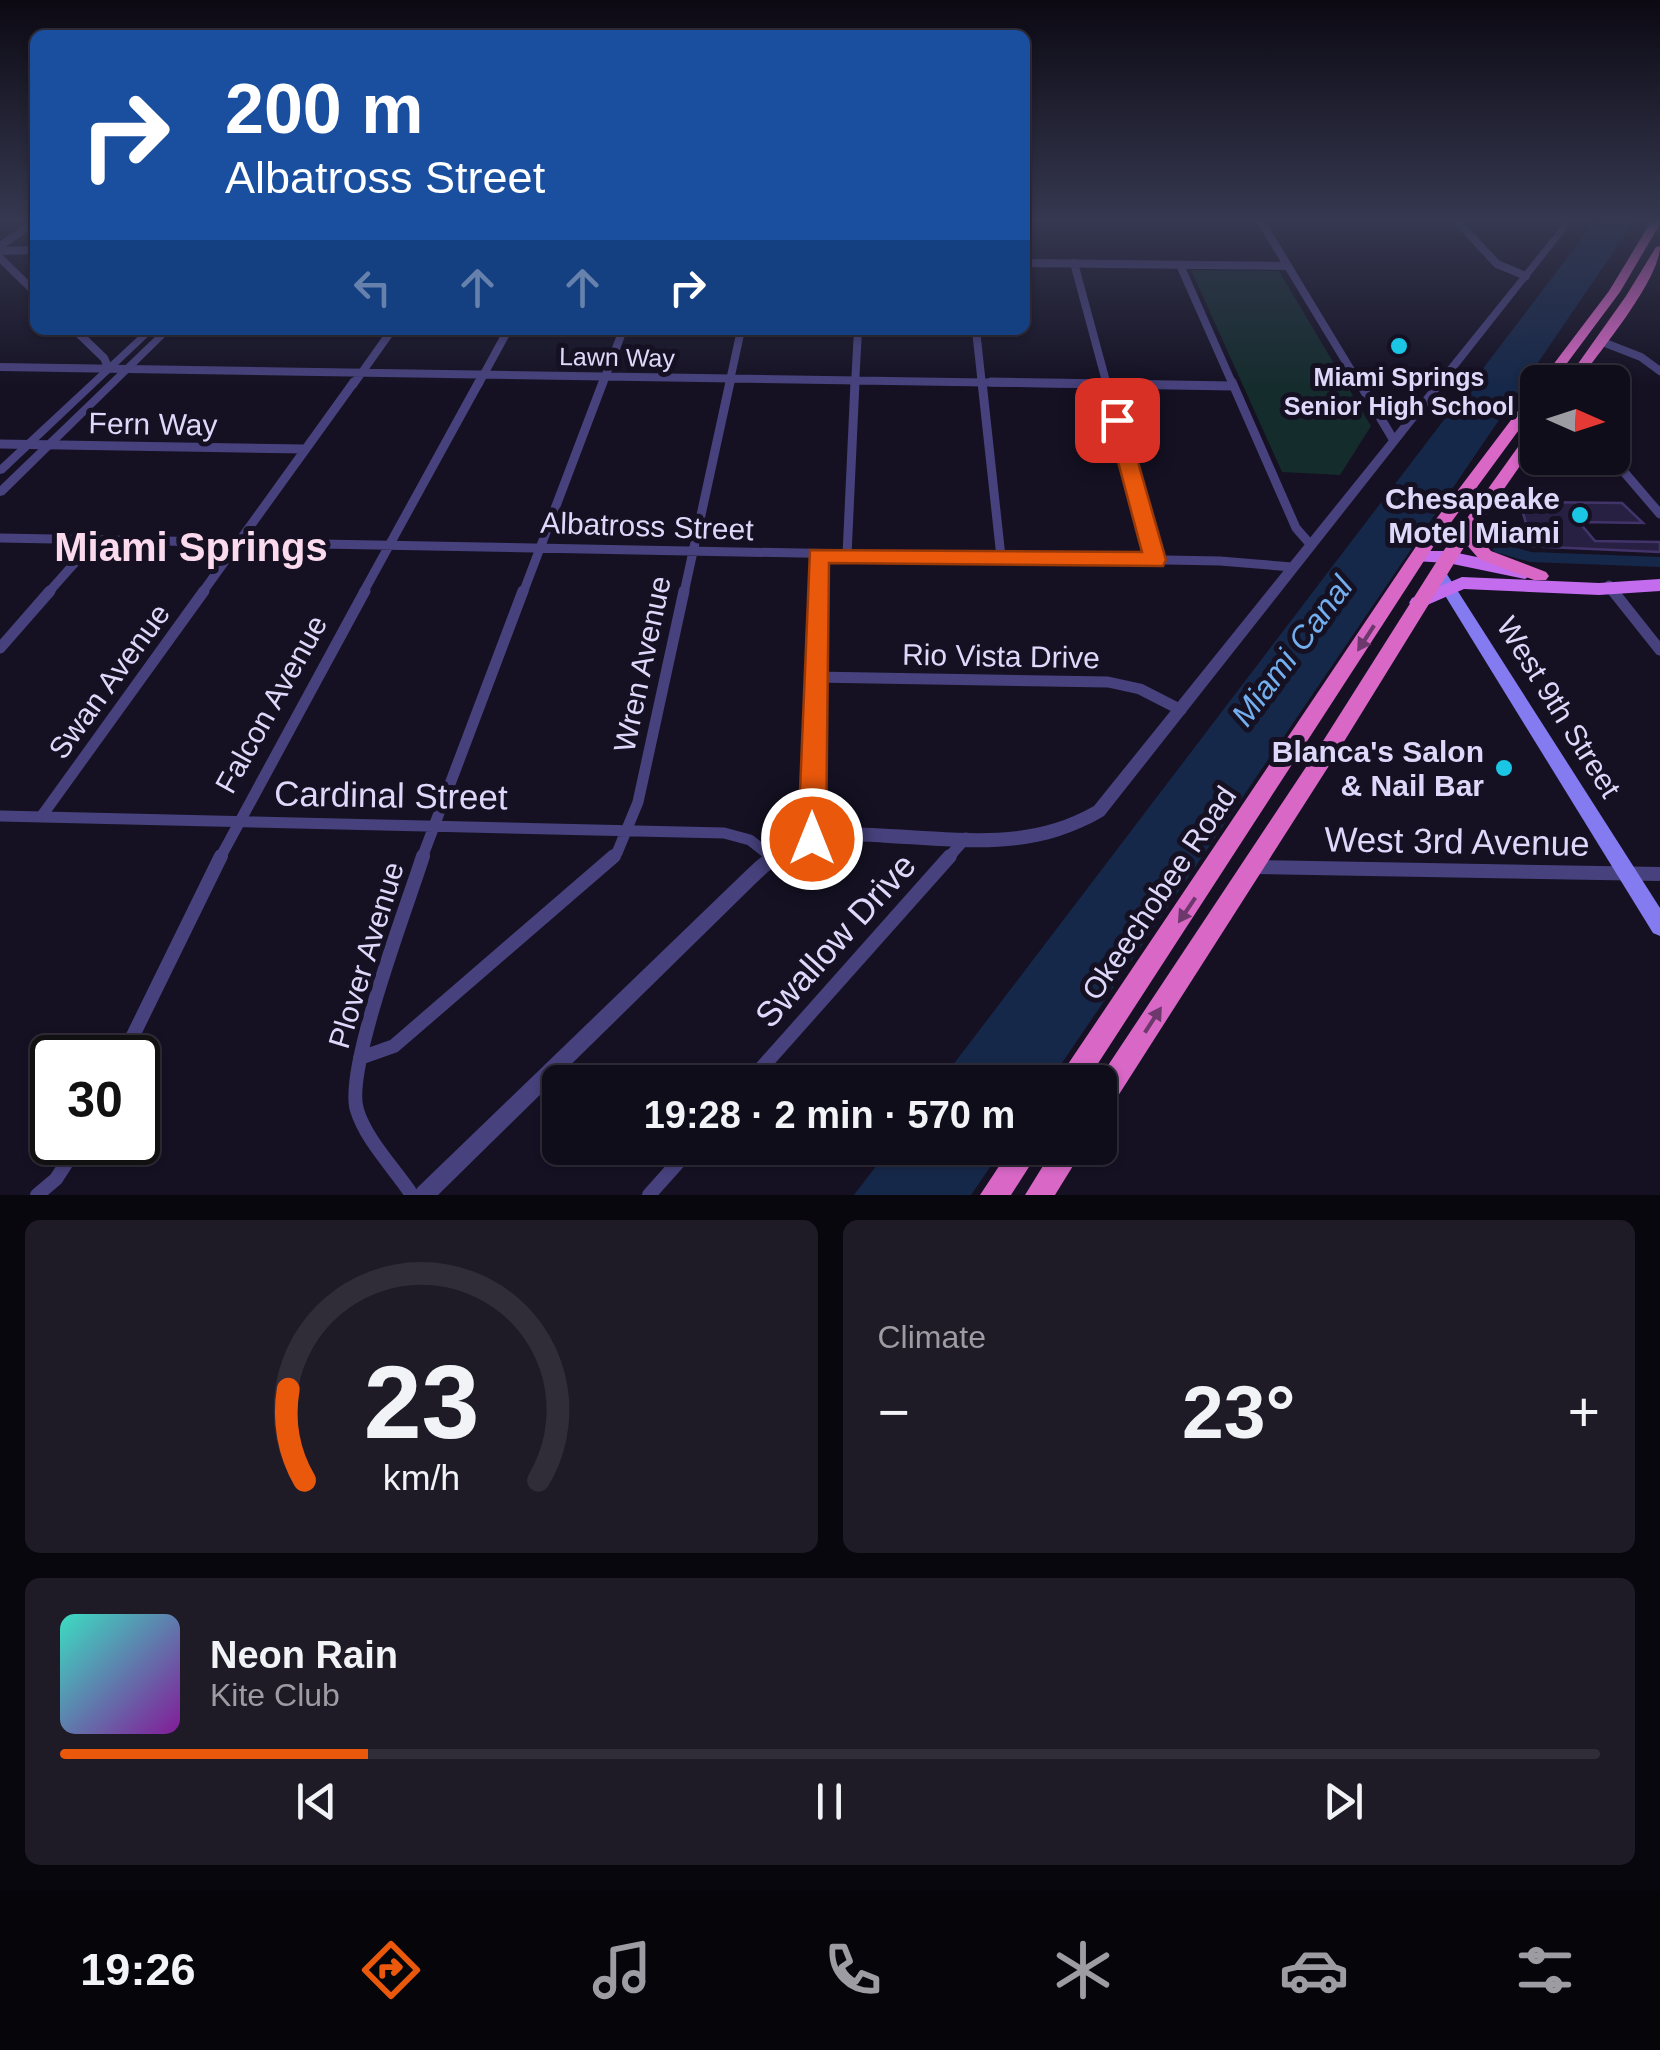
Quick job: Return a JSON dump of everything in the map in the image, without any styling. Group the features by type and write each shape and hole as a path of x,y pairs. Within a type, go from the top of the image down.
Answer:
{"highway":[{"path":"1561,365 1625,276"},
{"path":"1583,365 1646,276"},
{"path":"1592,322 1600,341"},
{"name":"Okeechobee Road","path":"1083,1065 1435,562 1520,423"},
{"name":"Okeechobee Road","path":"1435,562 1465,532 1520,454"},
{"path":"1465,532 1485,555 1540,576"},
{"name":"Okeechobee Road","path":"1117,1076 1418,603"},
{"path":"994,1195 1016,1165"},
{"path":"1040,1195 1059,1165"}],"main road":[{"path":"1435,562 1590,579 1609,585"},
{"path":"1435,562 1472,582 1583,588 1660,585"},
{"path":"1418,603 1435,562"},
{"name":"West 9th Street","path":"1435,562 1660,926"}],"street":[{"path":"1077,276 1156,560"},
{"path":"1185,276 1296,528 1310,544"},
{"path":"1294,276 1392,439"},
{"path":"1515,276 1522,280"},
{"path":"424,1195 773,858 812,839 847,835 1037,837 1064,831 1109,801 1392,439 1525,276"},
{"path":"79,335 104,358 108,368"},
{"path":"0,471 144,335"},
{"path":"0,492 163,335"},
{"name":"Swan Avenue","path":"41,817 388,335"},
{"name":"Falcon Avenue","path":"133,1035 238,822 505,335"},
{"name":"Plover Avenue","path":"412,1195 358,1115 354,1099 360,1058 434,827 622,335"},
{"name":"Wren Avenue","path":"360,1058 382,1052 408,1033 617,854 638,802 741,335"},
{"path":"847,555 858,335"},
{"path":"976,335 1001,558"},
{"path":"1600,341 1641,357 1660,371"},
{"name":"Lawn Way","path":"0,367 1233,386"},
{"name":"Fern Way","path":"0,444 305,449"},
{"path":"1627,475 1660,514"},
{"name":"Albatross Street","path":"0,538 1269,562 1292,567"},
{"path":"0,648 95,540"},
{"path":"812,839 818,556"},
{"path":"1609,585 1660,650"},
{"name":"Rio Vista Drive","path":"814,677 1108,682 1140,689 1181,710"},
{"name":"Cardinal Street","path":"0,816 737,835 773,858"},
{"name":"Swallow Drive","path":"764,1065 966,838"},
{"name":"West 3rd Avenue","path":"1252,866 1660,874"},
{"path":"37,1195 65,1165"},
{"path":"648,1195 675,1165"}],"green space":[{"path":"1194,276 1282,276 1371,426 1340,475 1282,472"}],"water":[{"name":"Miami Canal","path":"1554,276 1597,276 1536,365 1520,365 1520,389 1061,1065 953,1065"},
{"path":"877,1165 991,1165 971,1195 854,1195"}],"building":[{"path":"1530,502 1622,503 1643,523 1579,522 1595,541 1660,542 1660,552 1524,546 1517,537 1519,530 1528,530 1523,513"}],"waterway":[{"path":"1498,548 1531,557 1660,562"}],"place":[{"name":"Miami Springs Senior High School","path":"1399,346"},
{"name":"Chesapeake Motel Miami","path":"1580,515"},
{"name":"Blanca's Salon & Nail Bar","path":"1504,768"}],"district":[{"name":"Miami Springs","path":"191,547"}],"route":[{"path":"812,839 818,556 1156,560 1117,420"}]}
